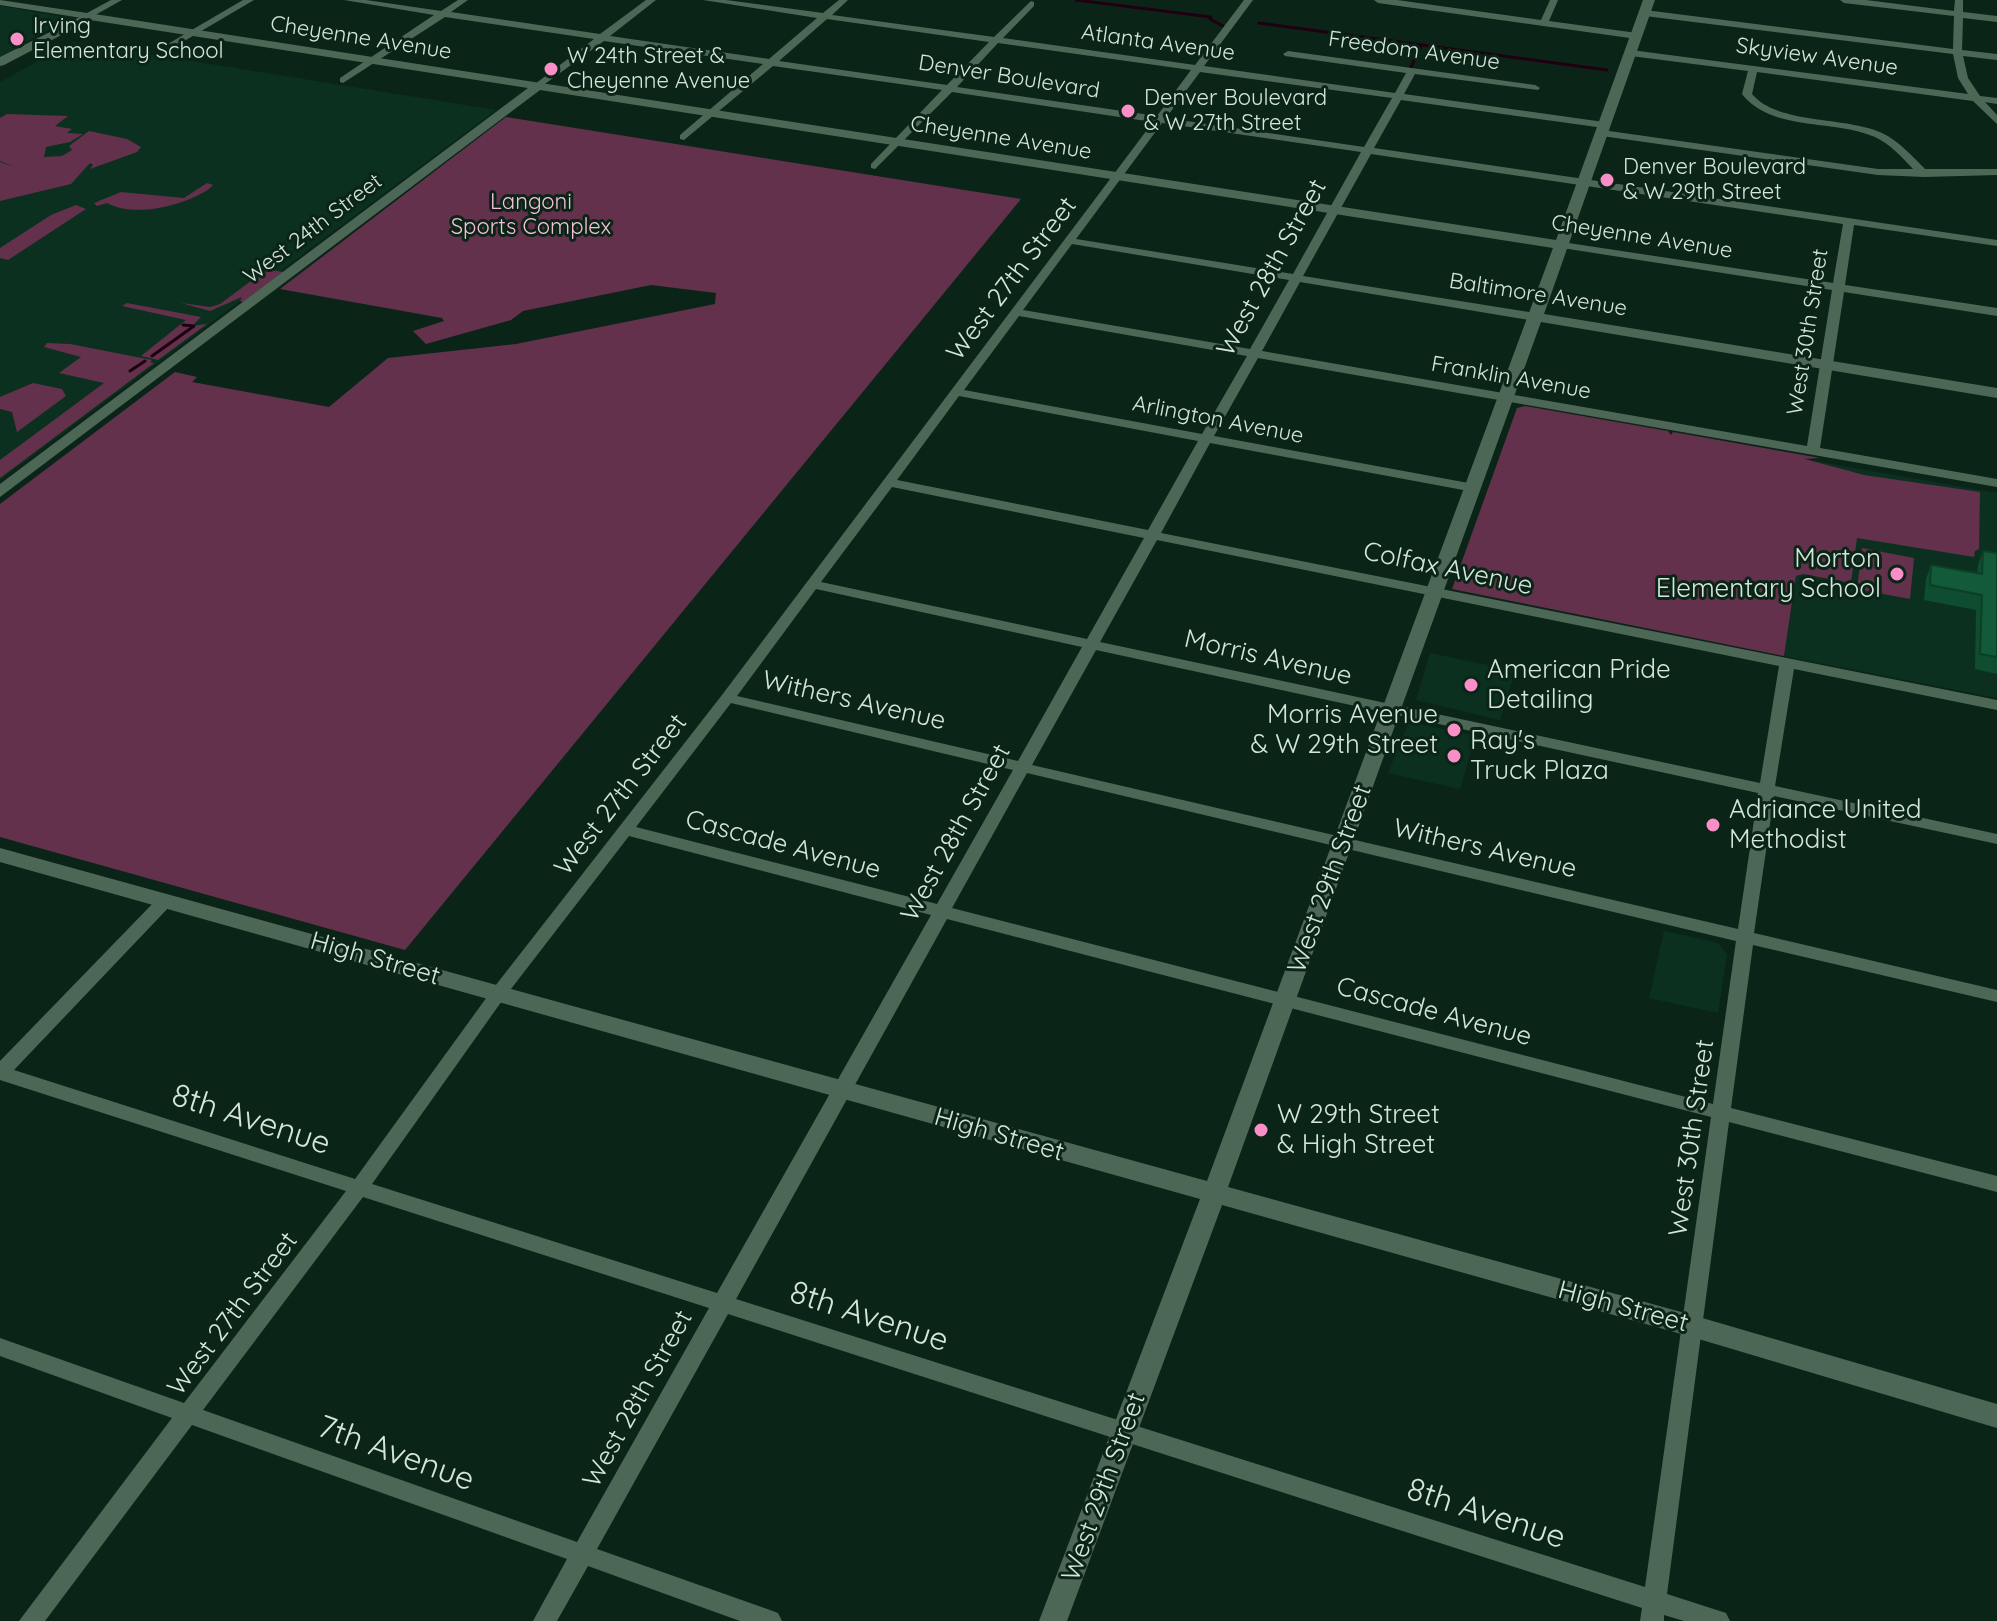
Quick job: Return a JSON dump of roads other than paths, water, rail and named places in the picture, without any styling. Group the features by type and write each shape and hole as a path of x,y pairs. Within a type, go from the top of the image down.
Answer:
{"street":[{"path":"0,62 118,0"},
{"path":"166,48 250,0"},
{"name":"Denver Boulevard","path":"348,0 1997,243"},
{"path":"343,80 464,0"},
{"name":"West 24th Street","path":"0,492 652,0"},
{"name":"Atlanta Avenue","path":"707,0 1398,97 1878,172 1997,172"},
{"path":"684,137 844,0"},
{"name":"West 27th Street","path":"31,1621 359,1188 498,994 727,698 1249,0"},
{"path":"1378,0 1637,36"},
{"path":"1456,12 1463,0"},
{"path":"1544,23 1554,0"},
{"path":"1844,0 1997,19"},
{"path":"1959,0 1956,52 1959,76 1974,98 1997,121"},
{"name":"Cheyenne Avenue","path":"0,2 1997,312"},
{"path":"875,166 1031,4"},
{"path":"1647,7 1997,57"},
{"name":"West 29th Street","path":"1053,1621 1287,1000 1389,710 1474,488 1647,7"},
{"name":"Skyview Avenue","path":"1631,53 1997,101"},
{"name":"Freedom Avenue","path":"1288,54 1535,88"},
{"path":"1753,69 1747,94 1758,107 1775,113 1840,123 1878,135 1897,146 1924,174"},
{"name":"West 28th Street","path":"545,1621 720,1303 1412,71"},
{"name":"West 30th Street","path":"1813,450 1829,365 1849,221"},
{"name":"Baltimore Avenue","path":"1071,241 1997,393"},
{"name":"Franklin Avenue","path":"1017,312 1997,483"},
{"name":"Arlington Avenue","path":"955,392 1474,488"},
{"name":"Colfax Avenue","path":"888,482 1997,705"},
{"name":"Morris Avenue","path":"811,584 1997,839"},
{"name":"West 30th Street","path":"1653,1611 1720,1113 1787,664"},
{"name":"Withers Avenue","path":"727,698 1997,996"},
{"name":"Cascade Avenue","path":"626,830 941,914 1997,1184"},
{"name":"High Street","path":"0,855 1692,1326 1997,1416"},
{"path":"0,1073 165,901"},
{"name":"8th Avenue","path":"0,1073 1123,1432 1653,1611 1718,1621"},
{"name":"7th Avenue","path":"0,1347 770,1621"}],"waterway":[{"path":"1076,0 1211,17"},
{"path":"1210,19 1223,26"},
{"path":"1259,23 1607,70"},
{"path":"1411,67 1421,46"},
{"path":"152,356 194,326 183,325"},
{"path":"130,371 145,361"}],"place":[{"name":"Irving Elementary School","path":"17,39"},
{"name":"W 24th Street & Cheyenne Avenue","path":"551,69"},
{"name":"Denver Boulevard & W 27th Street","path":"1128,111"},
{"name":"Denver Boulevard & W 29th Street","path":"1607,180"},
{"name":"Morton Elementary School","path":"1897,574"},
{"name":"American Pride Detailing","path":"1471,685"},
{"name":"Morris Avenue & W 29th Street","path":"1454,730"},
{"name":"Ray's Truck Plaza","path":"1454,756"},
{"name":"Adriance United Methodist","path":"1713,825"},
{"name":"W 29th Street & High Street","path":"1261,1130"}],"park label":[{"name":"Langoni Sports Complex","path":"531,214"}]}
